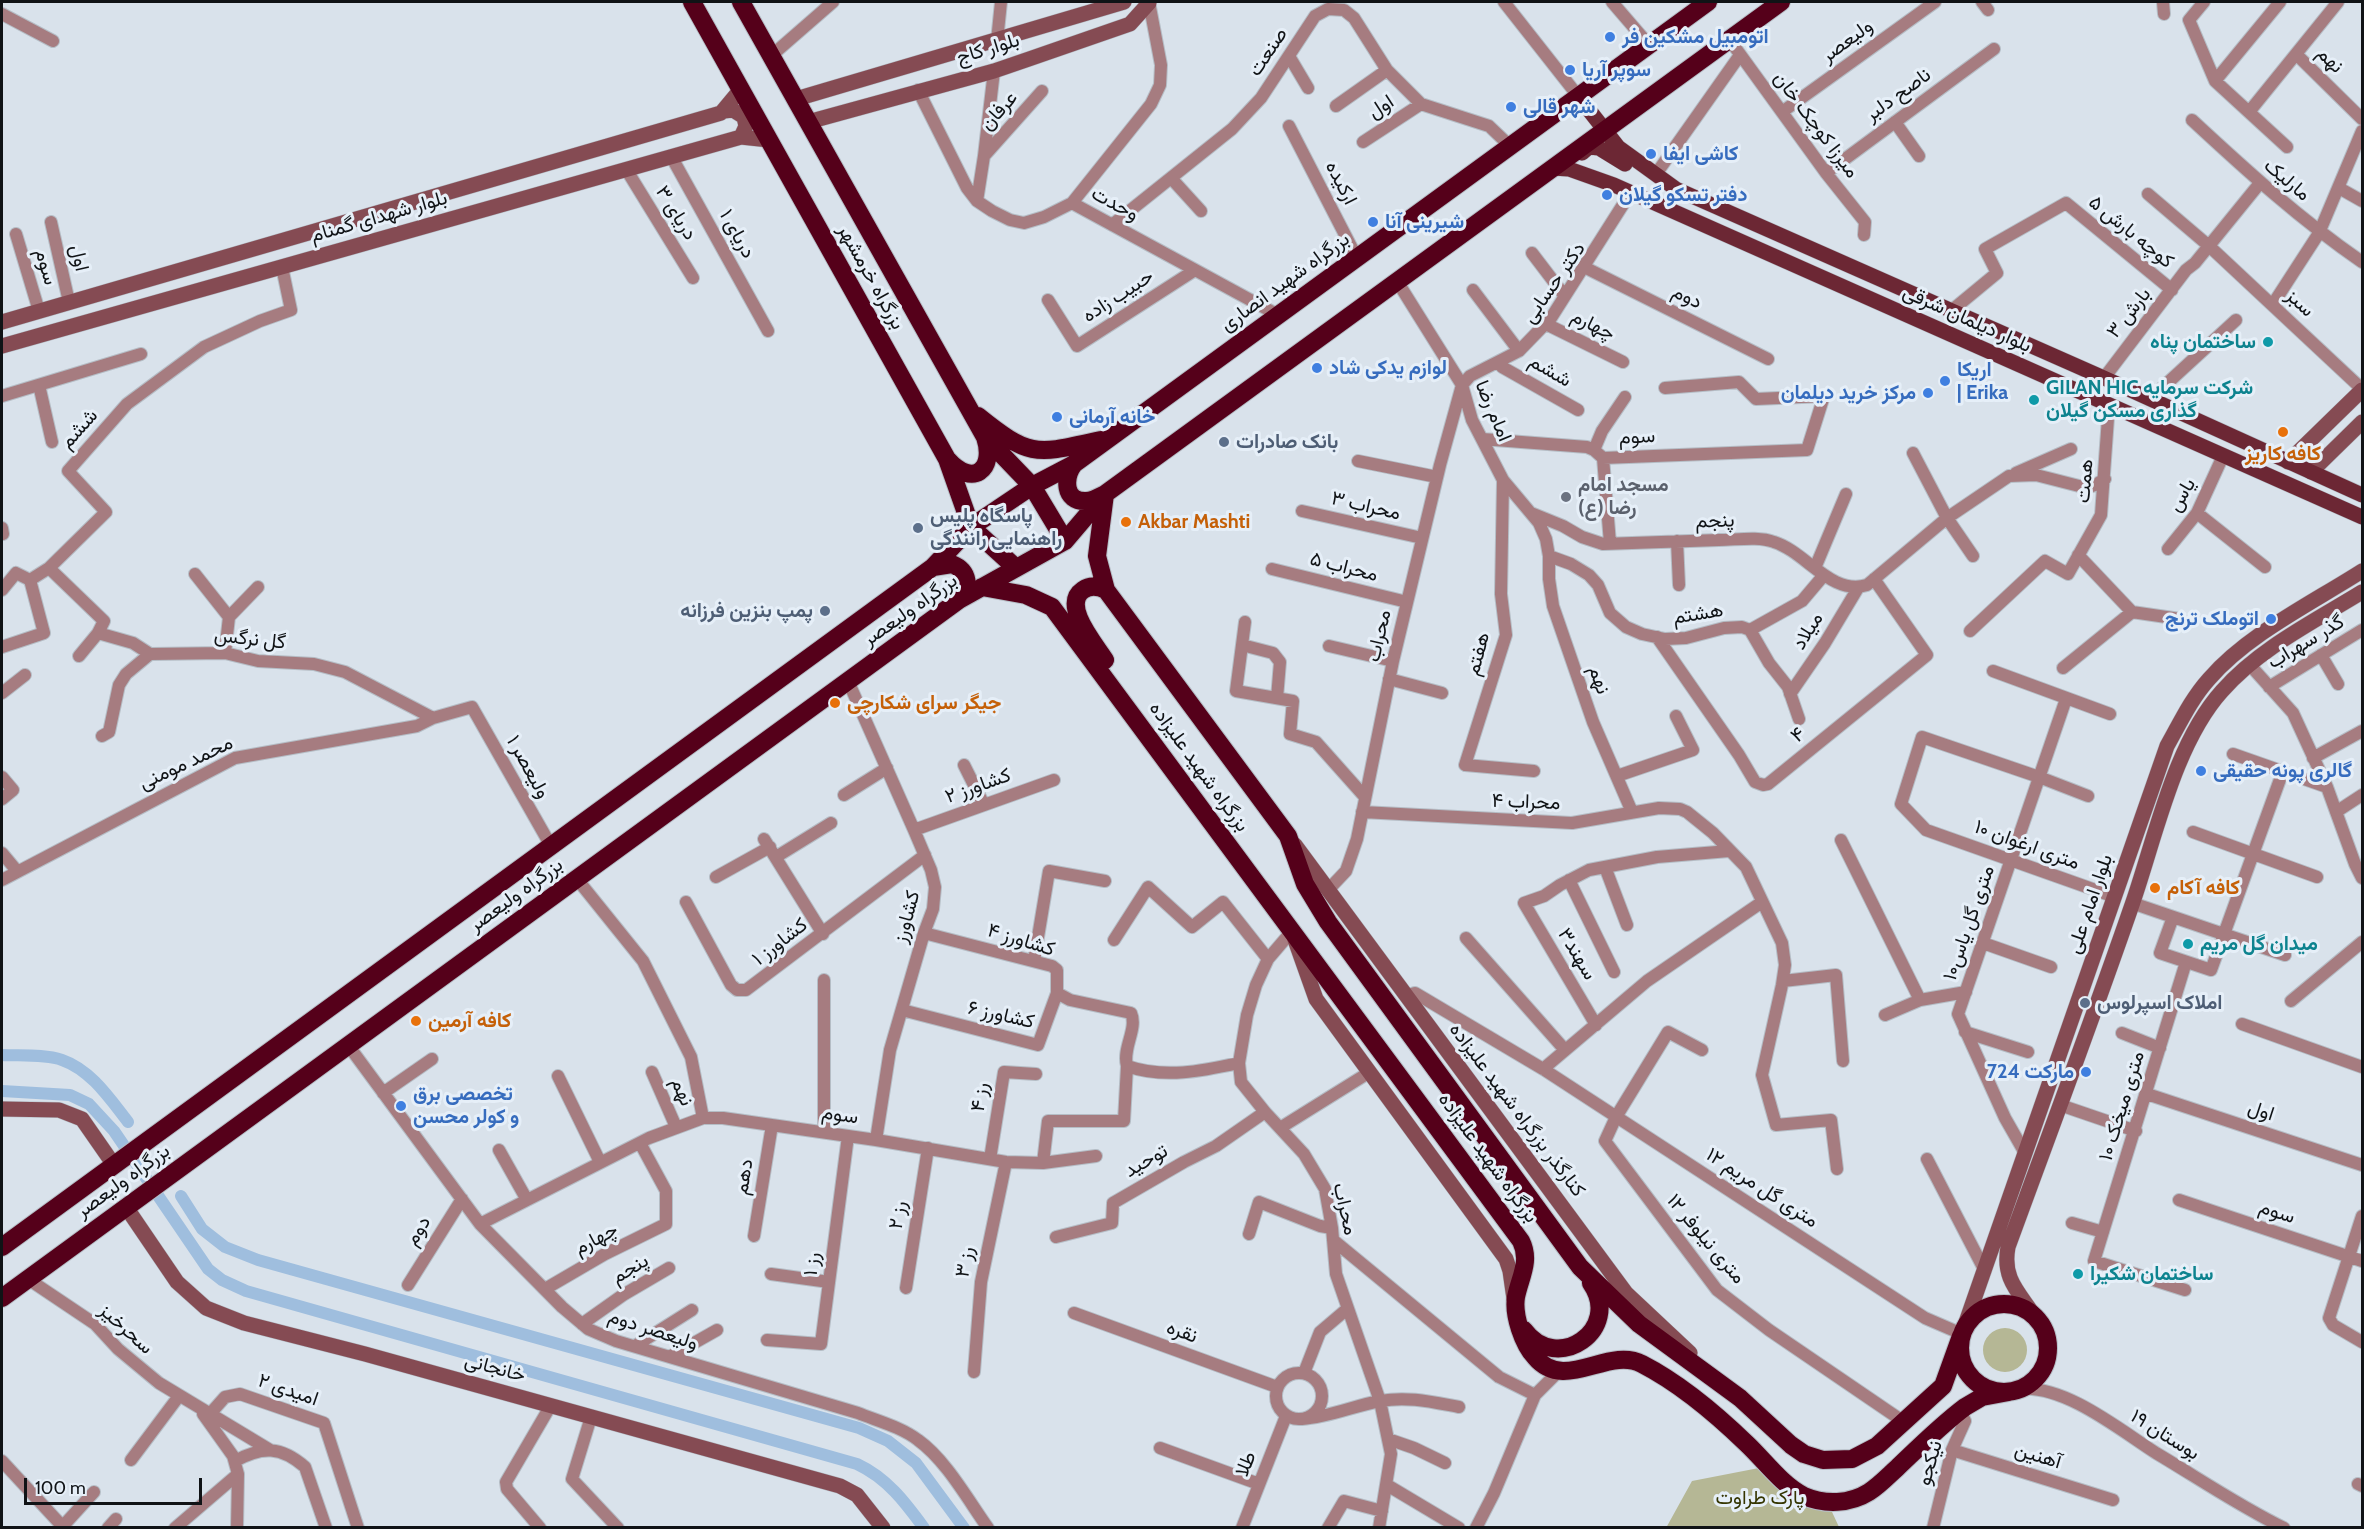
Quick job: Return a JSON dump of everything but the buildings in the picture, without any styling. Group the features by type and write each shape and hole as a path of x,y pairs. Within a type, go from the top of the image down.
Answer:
{"highway":[{"name":"بزرگراه خرمشهر","path":"692,2 947,459 971,527 1016,568"},
{"name":"بزرگراه خرمشهر","path":"741,2 985,437 1032,486 1065,541"},
{"name":"بزرگراه شهید انصاری","path":"971,527 1032,486 1074,464 1708,2"},
{"path":"1065,541 1105,494 1781,2"},
{"path":"969,409 1007,440 1031,450 1050,451 1109,439"},
{"path":"947,459 963,473 970,474 980,471 987,464 989,457 985,437"},
{"path":"1074,464 1066,478 1066,485 1076,499 1086,501 1105,494"},
{"name":"بزرگراه شهید علیزاده","path":"1105,494 1097,556 1106,590 1288,836 1301,877 1323,915 1580,1268 1639,1324 1732,1392 1789,1443 1804,1454 1816,1459 1848,1460 1875,1448 1943,1386 1962,1333"},
{"name":"بزرگراه ولیعصر","path":"2,1247 933,567 971,527"},
{"name":"بزرگراه ولیعصر","path":"2,1298 959,600 1065,541"},
{"path":"933,567 952,564 963,572 967,588 959,600"},
{"path":"1106,590 1093,586 1083,589 1075,600 1075,610 1115,676 1121,698"},
{"name":"بزرگراه شهید علیزاده","path":"982,587 1026,595 1052,607 1521,1240 1526,1262 1517,1294 1518,1317 1527,1346 1533,1355 1545,1366 1559,1371"},
{"path":"1518,1317 1529,1337 1547,1347 1567,1348 1588,1336 1598,1319 1599,1305 1595,1289 1580,1268"},
{"path":"1559,1371 1572,1371 1622,1360 1642,1364 1670,1381 1718,1418 1794,1490 1824,1502 1847,1501 1870,1491 1960,1411 1982,1397 2015,1391 2037,1377 2047,1360 2046,1336 2035,1317 2016,1306 1997,1305 1976,1314 1962,1333 1961,1359 1969,1376 1978,1385 1989,1390 2015,1391"}],"main road":[{"name":"بلوار کاج","path":"796,99 1124,2"},
{"path":"1128,2 1149,2"},
{"name":"بلوار کاج","path":"808,122 994,71 1130,24 1149,2"},
{"path":"835,88 828,100 832,109 840,113"},
{"path":"724,111 741,89"},
{"name":"بلوار دیلمان شرقی","path":"1578,96 1618,147 1676,189 2362,495"},
{"path":"724,111 733,110 744,117 746,126 741,137"},
{"name":"بلوار شهدای گمنام","path":"2,322 724,111"},
{"name":"بلوار شهدای گمنام","path":"2,346 741,137 769,140"},
{"path":"1594,176 1583,167 1580,159 1583,151 1592,146 1609,152 1648,177 1676,189"},
{"name":"بلوار دیلمان شرقی","path":"1552,168 1569,169 1594,176 2362,517"},
{"path":"275,243 282,267"},
{"path":"2104,378 2109,405"},
{"path":"2288,462 2362,390"},
{"path":"2276,479 2301,481 2362,422"},
{"path":"2327,426 2328,435 2334,440 2343,441"},
{"name":"بلوار امام علی","path":"1962,1333 2168,746 2187,709 2208,680 2228,659 2277,623 2362,572"},
{"name":"بلوار امام علی","path":"2035,1317 2009,1278 2006,1270 2008,1247 2184,753 2202,717 2222,691 2249,664 2362,592"},
{"name":"کنارگذر بزرگراه شهید علیزاده","path":"1288,836 1626,1293 1732,1392"},
{"path":"2115,897 2132,903"},
{"path":"2,1109 59,1110 82,1119 114,1165"},
{"name":"خانجانی","path":"126,1207 177,1282 206,1308 244,1323 591,1416 840,1486 857,1495 883,1527"}],"street":[{"path":"771,56 832,2"},
{"path":"997,41 1001,2"},
{"path":"1072,203 1151,104 1160,85 1161,64 1149,2"},
{"path":"1504,2 1578,96"},
{"path":"1612,2 1649,45"},
{"name":"ولیعصر","path":"1782,112 1935,2"},
{"path":"2204,2 2189,20 2215,81 2287,147"},
{"path":"2215,81 2280,2"},
{"path":"2249,112 2334,3"},
{"name":"صنعت","path":"1112,225 1232,129 1261,98 1315,16 1328,9 1344,10 1354,18 1387,70 1421,104 1489,126 1510,146"},
{"path":"2,14 53,41"},
{"name":"میرزا کوچک خان","path":"1729,39 1826,173 1865,222 1864,235"},
{"name":"ناصح دلبر","path":"1826,173 1994,49"},
{"name":"نهم","path":"2296,54 2362,119"},
{"path":"1656,174 1740,55"},
{"path":"1289,56 1308,88"},
{"path":"1336,106 1387,70"},
{"path":"977,201 994,71"},
{"name":"وحدت","path":"918,90 967,188 977,201 992,211 1010,220 1024,222 1044,217 1072,203 1278,315"},
{"name":"عرفان","path":"984,156 1042,91"},
{"name":"اول","path":"1363,142 1421,104"},
{"name":"مارلیک","path":"2192,120 2260,183 2319,232 2362,262"},
{"path":"1895,122 1919,156"},
{"name":"ارکیده","path":"1289,126 1357,258"},
{"path":"2273,304 2319,232 2362,131"},
{"name":"دریای ۱","path":"671,156 768,331"},
{"name":"دریای ۳","path":"626,169 693,278"},
{"path":"1171,178 1201,211"},
{"name":"بارش ۳","path":"2104,378 2186,270 2209,246 2260,183"},
{"path":"2339,188 2362,201"},
{"name":"دکتر حسابی","path":"1462,385 1472,383 1523,356 1588,269 1633,193"},
{"name":"دکتر حسابی","path":"1462,385 1470,376 1519,351 1548,325 1564,295 1633,193"},
{"name":"سبز","path":"2148,194 2273,304 2362,390"},
{"name":"کوچه بارش ۵","path":"1951,311 1997,273 1985,249 2066,203 2172,290"},
{"name":"اول","path":"51,222 69,302"},
{"name":"سوم","path":"16,234 39,311"},
{"path":"1532,253 1564,295"},
{"name":"ششم","path":"49,568 106,512 68,471 127,404 204,347 260,321 291,310 282,267"},
{"name":"دوم","path":"1588,269 1768,359"},
{"name":"حبیب زاده","path":"1048,300 1077,346 1195,270"},
{"name":"امام رضا","path":"1397,281 1462,385 1472,420 1503,480 1539,523 1546,539 1549,556"},
{"path":"1473,291 1519,351"},
{"path":"2150,399 2236,321"},
{"name":"چهارم","path":"1548,325 1623,362"},
{"path":"2,396 141,354"},
{"name":"ششم","path":"1502,367 1578,410"},
{"name":"سوم","path":"1482,439 1587,447 1598,454 1807,450 1824,396 1756,399 1739,382 1665,388"},
{"path":"39,384 52,442"},
{"name":"محراب","path":"1328,890 1346,871 1357,839 1393,660 1437,477 1462,385"},
{"path":"1610,543 1598,454 1602,431 1625,397"},
{"name":"همت","path":"1970,631 2045,561 2067,574 2101,515 2109,405"},
{"path":"1858,588 1875,579 1947,518 2009,476 2071,449"},
{"path":"1913,453 1947,518 1973,556"},
{"name":"یاس","path":"2168,549 2197,513 2223,456"},
{"path":"1358,461 1437,477"},
{"path":"2009,476 2036,475 2087,488 2105,479"},
{"name":"هفتم","path":"1503,480 1501,594 1506,635 1465,765 1534,771"},
{"path":"1750,630 1802,601 1820,572 1846,494"},
{"name":"محراب ۳","path":"1302,511 1422,538"},
{"name":"پنجم","path":"1531,513 1563,526 1582,537 1610,543 1772,541 1781,544 1820,572 1847,586 1858,588"},
{"path":"2197,513 2265,567"},
{"path":"1677,541 1679,585"},
{"path":"2078,555 2132,612 2180,620"},
{"name":"نهم","path":"1549,556 1549,579 1553,606 1593,722 1632,812"},
{"name":"هشتم","path":"1549,556 1571,564 1589,575 1598,585 1610,613 1626,627 1657,637 1686,638 1724,628 1742,627 1750,630 1768,663 1788,687 1799,719"},
{"path":"30,580 49,568 104,621 98,633 79,656"},
{"name":"محراب ۵","path":"1272,569 1407,602"},
{"path":"2,590 16,573 30,580 44,633 3,644"},
{"path":"195,574 229,616"},
{"name":"۴","path":"1657,637 1739,755 1755,782 1768,784 1927,655 1875,579"},
{"path":"225,653 229,616 258,587"},
{"name":"میلاد","path":"1790,694 1825,644 1858,588"},
{"path":"2063,668 2132,612"},
{"path":"1245,622 1236,691 1293,701 1290,734 1316,742 1365,797"},
{"name":"گذر سهراب","path":"2269,687 2362,630"},
{"path":"98,633 133,643 150,654 126,674 119,685 109,732 102,736"},
{"path":"1242,645 1273,653 1280,662 1277,698"},
{"path":"1329,645 1393,660"},
{"name":"گل نرگس","path":"150,654 225,653 258,661 314,664 345,672 433,718"},
{"path":"2321,655 2338,684"},
{"path":"2249,664 2293,713 2359,862 2362,878"},
{"path":"1993,671 2110,714"},
{"path":"2,693 25,675"},
{"path":"1389,679 1442,693"},
{"name":"کشاورز","path":"848,681 925,855 935,887 933,909 890,1050 876,1140"},
{"name":"۱۰متری گل یاس","path":"2025,1153 2005,1118 1958,1014 2066,699"},
{"name":"ولیعصر ۱","path":"472,706 551,846"},
{"name":"محمد مومنی","path":"2,880 235,758 417,726 433,718 472,706"},
{"path":"1617,777 1693,750 1676,716"},
{"path":"2313,758 2362,731"},
{"name":"۱۰ متری ارغوان","path":"2039,777 1922,737 1901,804 1926,830 2115,897"},
{"path":"2233,754 2327,787"},
{"path":"964,765 984,805"},
{"path":"844,795 887,768"},
{"path":"2173,917 2160,953 2211,970 2283,771"},
{"path":"2,777 13,790 2,799"},
{"path":"2039,777 2088,796"},
{"name":"کشاورز ۲","path":"914,830 1054,780"},
{"path":"2336,812 2362,795"},
{"name":"محراب ۴","path":"1362,812 1572,823 1659,808 1680,809 1713,833 1729,851"},
{"path":"716,877 770,848 831,824"},
{"path":"2193,832 2317,877"},
{"path":"1841,840 1920,1000"},
{"path":"770,848 823,934"},
{"path":"1614,972 1569,880 1588,870 1657,857 1729,851 1746,867 1782,943 1785,965 1783,981 1762,1075 1776,1125 1831,1120 1837,1169"},
{"path":"2,853 17,871"},
{"name":"کشاورز ۱","path":"686,902 731,985 737,990 746,990 753,987 925,855"},
{"path":"1605,867 1627,925"},
{"path":"1034,961 1049,871 1105,881"},
{"path":"577,879 643,960 691,1057 704,1118"},
{"name":"سهند۳","path":"1569,880 1544,896 1524,903 1596,1024"},
{"path":"1114,940 1148,888 1192,927 1222,902 1268,959"},
{"path":"1543,1069 1647,981 1762,902"},
{"path":"2132,903 2285,955"},
{"name":"محراب","path":"1292,931 1268,959 1256,985 1246,1015 1239,1063 1241,1082 1304,1154 1325,1189 1333,1234 1336,1274 1380,1401 1391,1454 1388,1485 1379,1527"},
{"name":"کشاورز ۴","path":"924,933 1052,966 1058,970 1057,993"},
{"path":"1466,938 1565,1050"},
{"path":"2291,1001 2362,942"},
{"path":"1983,943 2051,967"},
{"name":"۱۰ متری میخک","path":"2185,1290 2094,1261 2136,1131 2186,962"},
{"path":"1783,981 1836,975 1843,1061"},
{"path":"824,980 824,1132"},
{"path":"1885,1015 1920,1000 1966,992"},
{"path":"1043,1163 1048,1121 1124,1121 1127,1066 1125,1052 1134,1020 1131,1013 1070,999 1057,993"},
{"name":"کشاورز ۶","path":"902,1010 1038,1045 1057,993"},
{"name":"۱۲ متری گل مریم","path":"1406,996 1415,993 1543,1069 1925,1318 1962,1333"},
{"path":"2241,1024 2362,1066"},
{"path":"1616,1117 1668,1032 1702,1050"},
{"path":"1965,1032 2028,1052"},
{"path":"2122,1033 2160,1047"},
{"name":"ولیعصر دوم","path":"348,1045 480,1224 562,1307 588,1329 616,1341 858,1413 897,1428 918,1440 934,1454 988,1527"},
{"path":"383,1093 432,1059"},
{"path":"1127,1066 1157,1073 1194,1072 1239,1063"},
{"name":"نهم","path":"652,1072 676,1127"},
{"name":"رز ۴","path":"990,1159 1004,1072 1036,1074"},
{"path":"1280,1128 1365,1075"},
{"path":"558,1076 600,1162"},
{"name":"اول","path":"2147,1094 2362,1165"},
{"path":"2060,1105 2136,1131"},
{"name":"توحید","path":"1056,1237 1112,1222 1113,1203 1216,1146 1265,1112"},
{"name":"۱۲ متری نیلوفر","path":"1616,1117 1605,1141 1717,1290 1769,1330 1904,1422"},
{"name":"سوم","path":"480,1224 640,1143 676,1127 704,1118 723,1118 824,1132 1006,1162 1043,1163 1096,1156"},
{"name":"دهم","path":"754,1236 772,1125"},
{"name":"رز ۱","path":"767,1340 821,1344 848,1136"},
{"name":"چهارم","path":"546,1289 606,1254 666,1224 666,1191 640,1143"},
{"name":"رز ۲","path":"906,1288 928,1148"},
{"path":"499,1149 527,1200"},
{"path":"1927,1160 1985,1270"},
{"name":"رز ۳","path":"974,1372 981,1282 1006,1162"},
{"name":"دوم","path":"408,1285 462,1199"},
{"name":"سوم","path":"2179,1200 2362,1261"},
{"path":"1249,1234 1259,1202 1320,1226 1333,1234 1499,1377 1535,1395"},
{"path":"2362,1216 2329,1318 2333,1325 2362,1342"},
{"path":"2072,1222 2103,1232"},
{"name":"پنجم","path":"582,1324 623,1295 669,1268"},
{"path":"771,1274 829,1282"},
{"name":"سحرخیز","path":"28,1279 95,1324 118,1350 159,1383 270,1450 284,1453 305,1467 326,1527"},
{"path":"1304,1373 1320,1332 1347,1309"},
{"path":"635,1346 692,1310"},
{"name":"نقره","path":"1074,1313 1277,1387"},
{"path":"671,1356 717,1330"},
{"path":"1476,1527 1494,1493 1535,1395 1559,1371"},
{"path":"1302,1419 1316,1411 1323,1396 1315,1379 1304,1373 1288,1375 1277,1387 1276,1400 1286,1416 1302,1419 1321,1418 1380,1401 1417,1398 1459,1407"},
{"name":"بوستان ۱۹","path":"2015,1391 2040,1390 2076,1403 2279,1527"},
{"name":"امیدی ۲","path":"204,1411 225,1397 240,1394 324,1423 358,1527"},
{"path":"131,1460 179,1396"},
{"path":"540,1527 507,1489 506,1482 551,1406"},
{"path":"204,1411 235,1461 238,1474 237,1527"},
{"name":"نیکجو","path":"1933,1527 1952,1450 1965,1421 1960,1411"},
{"path":"591,1416 572,1479 618,1527"},
{"name":"طلا","path":"1242,1527 1286,1416"},
{"path":"1388,1439 1445,1463"},
{"path":"1160,1448 1259,1484"},
{"path":"235,1461 250,1453 270,1450"},
{"name":"آهنین","path":"1952,1450 2113,1500"},
{"path":"2,1461 63,1527 94,1492"},
{"path":"175,1527 238,1474"},
{"path":"1388,1485 1459,1527"},
{"path":"1328,1527 1344,1501 1383,1512"}],"green space":[{"path":"2005,1328 2021,1334 2027,1350 2021,1366 2005,1372 1989,1366 1983,1350 1989,1334"},
{"name":"پارک طراوت","path":"1764,1467 1826,1499 1839,1527 1666,1528 1692,1481"}],"waterway":[{"path":"2,1055 48,1057 72,1065 99,1086 128,1122"},
{"path":"2,1091 70,1095 89,1104 114,1131 208,1269 222,1280 246,1291 857,1464 886,1484 924,1528"},
{"path":"181,1196 202,1229 225,1247 258,1260 859,1428 888,1441 916,1463 964,1528"}],"place":[{"name":"اتومبیل مشکین فر","path":"1610,37"},
{"name":"سوپر آریا","path":"1570,70"},
{"name":"شهر قالی","path":"1511,107"},
{"name":"کاشی ایفا","path":"1651,154"},
{"name":"دفتر تسکو گیلان","path":"1607,195"},
{"name":"شیرینی آنا","path":"1373,222"},
{"name":"ساختمان پناه","path":"2268,342"},
{"name":"لوازم یدکی شاد","path":"1317,368"},
{"name":"اریکا | Erika","path":"1945,381"},
{"name":"مرکز خرید دیلمان","path":"1928,393"},
{"name":"GILAN HIC شرکت سرمایه گذاری مسکن گیلان","path":"2034,400"},
{"name":"خانه آرمانی","path":"1057,417"},
{"name":"کافه کاریز","path":"2283,432"},
{"name":"بانک صادرات","path":"1224,442"},
{"name":"مسجد امام رضا (ع)","path":"1566,497"},
{"name":"Akbar Mashti","path":"1126,522"},
{"name":"پاسگاه پلیس راهنمایی رانندگی","path":"918,528"},
{"name":"پمپ بنزین فرزانه","path":"825,611"},
{"name":"اتوملک ترنج","path":"2271,619"},
{"name":"جیگر سرای شکارچی","path":"835,703"},
{"name":"گالری پونه حقیقی","path":"2201,771"},
{"name":"کافه آکام","path":"2155,888"},
{"name":"میدان گل مریم","path":"2188,944"},
{"name":"املاک اسپرلوس","path":"2085,1003"},
{"name":"کافه آرمین","path":"416,1021"},
{"name":"مارکت 724","path":"2086,1072"},
{"name":"تخصصی برق و کولر محسن","path":"401,1106"},
{"name":"ساختمان شکیرا","path":"2078,1274"}]}
